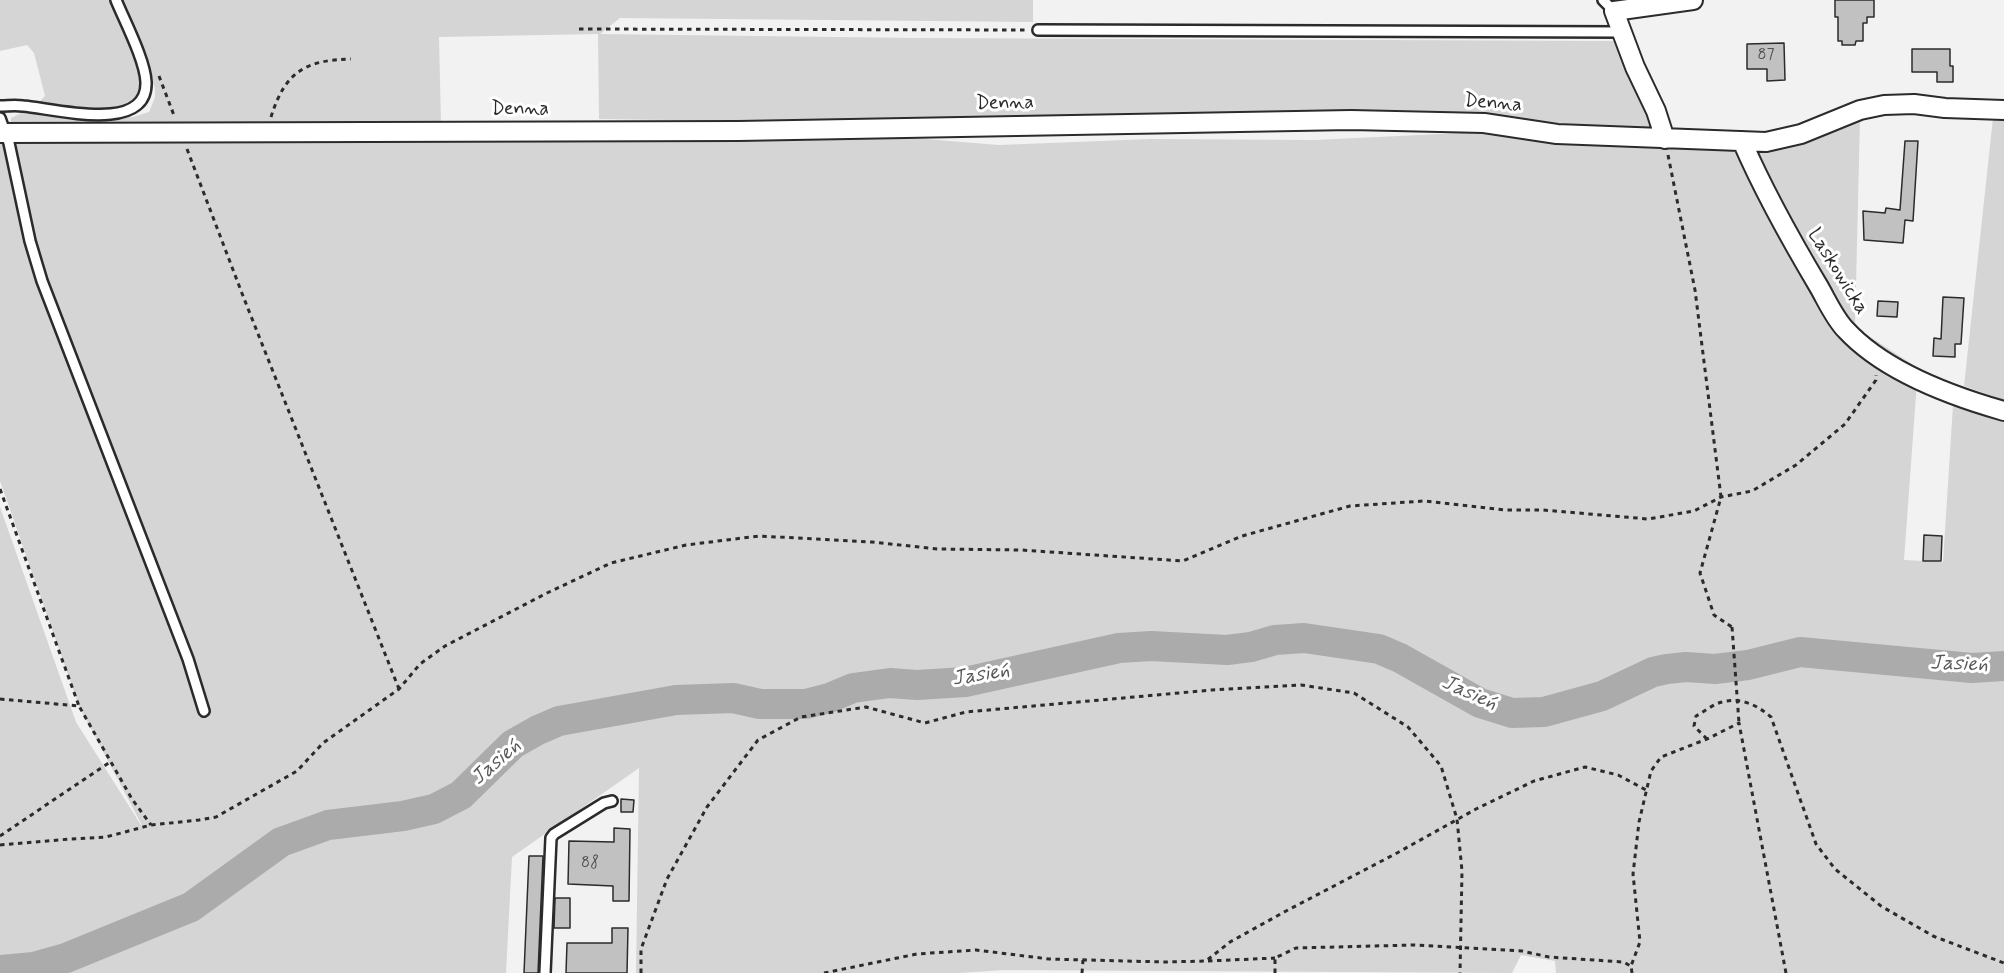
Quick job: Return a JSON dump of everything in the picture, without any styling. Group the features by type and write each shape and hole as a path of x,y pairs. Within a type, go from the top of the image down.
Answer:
{"street":[{"path":"1665,139 1656,111 1609,6 1693,0"},
{"name":"Denna","path":"2,128 181,132 738,131 1351,120 1484,123 1557,134 1766,142 1801,134 1860,110 1884,105 1906,104 2004,110"},
{"name":"Laskowicka","path":"1742,141 1792,242 1845,330 1877,357 1940,388 2004,411"}],"lane":[{"path":"0,106 24,106 87,114 127,111 137,106 144,96 146,83 144,70 116,0"},
{"path":"1038,30 1622,32"},
{"path":"2,128 9,143 30,241 42,281 188,659 204,711"},
{"path":"545,973 551,838 574,821 604,803 612,801"}],"path":[{"path":"579,29 1038,30"},
{"path":"266,131 276,102 293,75 326,59 351,59"},
{"path":"155,66 243,296 399,689"},
{"path":"1665,139 1695,290 1721,497 1700,573 1714,615 1732,627 1739,723 1786,973"},
{"path":"0,845 106,837 151,825 216,816 297,771 323,743 399,689 420,664 445,646 547,592 611,563 686,545 759,536 872,542 938,549 1021,550 1183,561 1242,536 1350,506 1424,501 1504,510 1543,510 1648,519 1694,511 1721,497 1752,491 1796,465 1845,424 1876,380 1877,357"},
{"path":"0,489 79,706 132,799 151,825"},
{"path":"640,973 641,949 667,879 707,807 758,740 801,717 866,707 926,723 966,712 1212,690 1301,685 1354,693 1408,727 1441,766 1457,819 1462,871 1460,973"},
{"path":"0,699 79,706"},
{"path":"1707,739 1694,726 1696,716 1721,702 1743,701 1761,708 1771,717 1816,844 1835,869 1881,906 1934,936 2004,963"},
{"path":"1632,973 1631,966 1640,942 1633,874 1639,822 1651,771 1661,757 1707,739 1739,723"},
{"path":"0,836 111,761"},
{"path":"1206,961 1230,942 1457,819 1534,781 1585,767 1618,775 1646,790"},
{"path":"824,973 917,954 976,950 1049,958 1165,962 1275,958 1296,948 1413,945 1522,951 1549,957 1623,962 1631,966"},
{"path":"1275,958 1275,973"},
{"path":"1083,960 1083,973"}],"shaded area":[{"path":"0,0 113,0 139,69 141,80 137,97 128,104 116,108 89,111 61,109 38,103 45,96 34,53 27,45 0,51"},
{"path":"121,0 1033,0 1033,22 620,18 600,34 917,38 1615,41 1653,125 1646,130 1446,114 1194,112 804,122 599,119 598,34 439,37 441,124 11,126 11,118 21,113 120,118 149,112 155,97 155,88"},
{"path":"1860,118 1855,327 1918,368 1904,560 1943,562 1953,405 2004,422 2004,973 1556,973 1555,961 1521,955 1512,973 1004,970 960,973 636,973 639,768 512,857 506,973 0,973 0,507 76,722 146,833 79,706 0,481 0,142 813,130 999,145 1151,139 1315,140 1482,132 1552,141 1767,149"},
{"path":"1993,118 2004,118 2004,400 1964,386"}],"building":[{"path":"1835,0 1874,0 1874,17 1867,17 1867,23 1863,23 1863,41 1856,41 1855,45 1842,45 1842,41 1838,41"},
{"path":"1784,43 1785,80 1767,81 1767,69 1747,69 1747,44"},
{"path":"1912,49 1950,49 1953,82 1937,82 1937,72 1912,72"},
{"path":"1905,141 1918,141 1913,221 1905,220 1903,243 1864,240 1863,211 1885,213 1886,208 1900,210"},
{"path":"1943,297 1964,298 1961,344 1955,344 1955,357 1933,356 1934,338 1941,339"},
{"path":"1878,301 1898,302 1897,317 1877,316"},
{"path":"1924,535 1942,536 1941,561 1923,561"},
{"path":"621,799 634,800 633,812 621,812"},
{"path":"614,828 630,829 629,901 613,901 613,886 568,884 569,841 614,842"},
{"path":"529,856 543,856 538,973 524,973"},
{"path":"555,898 570,898 570,928 554,928"},
{"path":"612,928 628,928 627,973 566,973 567,943 612,943"}],"waterway":[{"name":"Jasień","path":"0,970 34,967 66,958 191,907 281,842 328,825 403,816 434,809 461,795 513,744 559,721 676,700 733,698 760,704 806,704 853,688 890,683 917,685 965,682 1119,648 1151,646 1227,650 1251,647 1275,640 1304,638 1379,649 1400,658 1480,703 1512,713 1544,712 1602,696 1653,672 1667,669 1686,667 1715,669 1748,665 1800,652 1972,668 2004,666"}]}
